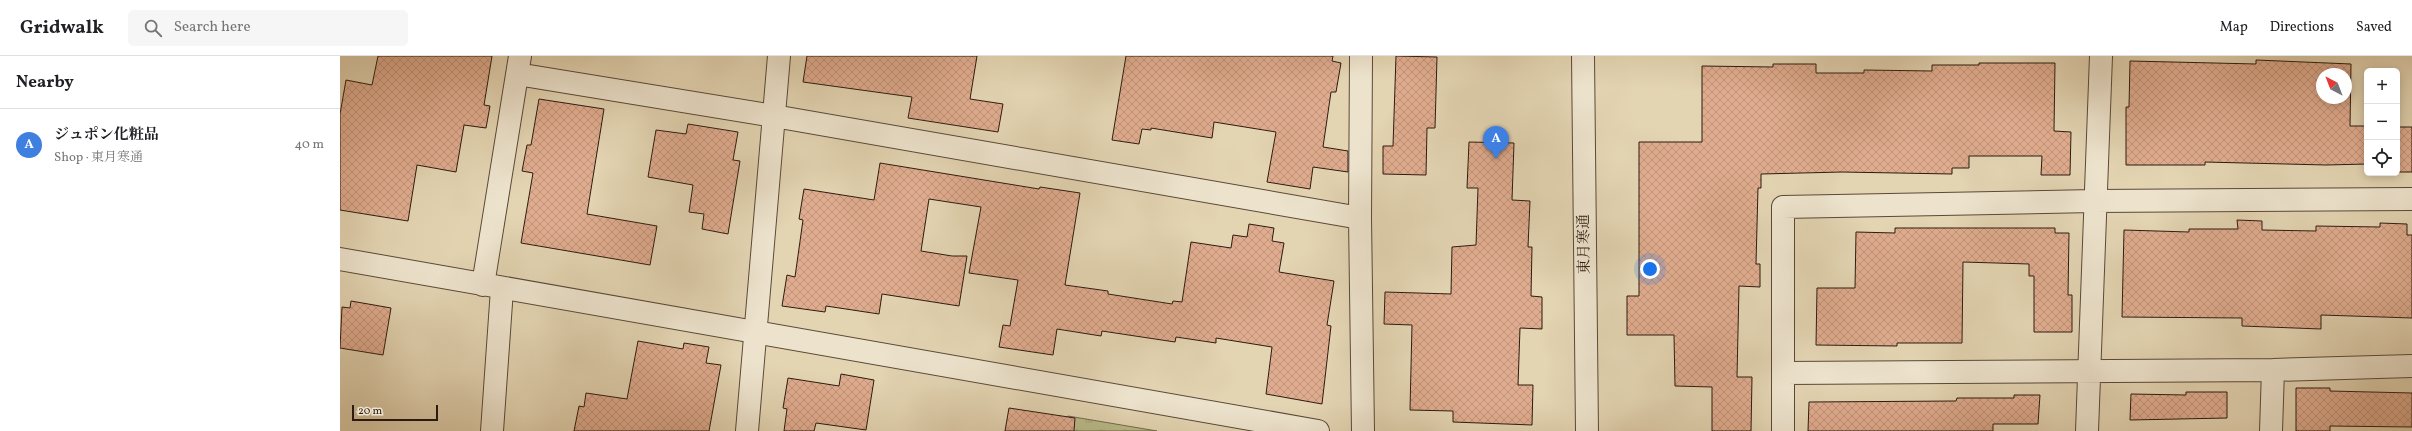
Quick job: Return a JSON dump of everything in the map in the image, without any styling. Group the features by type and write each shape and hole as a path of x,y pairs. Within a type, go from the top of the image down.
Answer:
{"street":[{"path":"747,431 779,56"},
{"path":"1361,56 1360,218 1363,431"},
{"name":"東月寒通","path":"1583,56 1587,431"},
{"path":"2087,431 2094,201 2101,56"},
{"path":"492,431 493,287 519,65 774,116 1360,218"},
{"path":"1783,431 1783,207 2094,201 2412,199"},
{"path":"340,259 1318,431"},
{"path":"1784,374 2089,370 2273,370 2412,366"},
{"path":"2271,431 2273,370"}],"green space":[{"path":"1068,416 1157,431 1066,431"}],"building":[{"path":"378,56 492,56 484,105 490,106 486,128 464,125 456,172 417,165 408,221 340,210 340,114 346,80 372,85"},
{"path":"807,56 977,56 970,99 1003,104 998,132 908,118 912,97 803,82"},
{"path":"1126,56 1333,56 1332,61 1341,63 1336,92 1331,92 1323,147 1348,151 1348,172 1313,167 1310,189 1267,182 1276,132 1214,122 1212,138 1151,128 1151,130 1142,129 1139,144 1112,140"},
{"path":"1396,56 1437,57 1435,128 1427,128 1426,175 1383,174 1383,146 1393,146"},
{"path":"2256,60 2351,64 2351,68 2316,68 2316,104 2350,104 2350,126 2364,126 2364,164 2326,165 2205,162 2205,165 2126,165 2126,107 2129,107 2130,61 2256,64"},
{"path":"1979,63 2055,63 2054,131 2071,132 2070,175 2041,175 2042,156 1969,156 1969,168 1952,168 1952,174 1842,172 1761,174 1761,188 1758,188 1756,264 1760,264 1760,287 1739,286 1737,377 1752,377 1751,431 1712,431 1712,387 1675,386 1674,335 1627,335 1627,296 1639,296 1639,142 1702,142 1702,66 1773,67 1773,64 1816,64 1816,73 1864,73 1864,70 1932,71 1932,65 1979,65"},
{"path":"539,99 604,109 587,214 657,226 650,265 521,243 533,173 522,171 527,145 531,145"},
{"path":"688,124 738,132 733,160 740,161 728,234 702,229 704,214 689,212 693,185 648,177 656,130 686,134"},
{"path":"2400,127 2412,127 2412,172 2400,172"},
{"path":"1469,142 1514,143 1512,200 1530,201 1528,247 1532,247 1531,296 1542,297 1542,329 1520,328 1518,385 1533,385 1532,425 1453,422 1453,411 1410,410 1412,325 1384,324 1385,292 1451,294 1452,247 1476,245 1478,188 1467,188"},
{"path":"880,163 1039,189 1040,187 1080,193 1065,285 1108,291 1108,294 1172,304 1173,301 1182,302 1191,242 1231,248 1233,235 1247,237 1249,224 1274,228 1272,241 1284,243 1279,272 1334,281 1327,325 1331,326 1322,404 1266,394 1272,347 1216,338 1216,343 1176,337 1175,342 1102,331 1101,336 1057,329 1053,355 999,347 1003,325 1010,326 1018,280 969,273 981,207 929,199 921,251 952,256 967,256 959,306 882,294 879,314 826,306 825,312 782,306 787,275 795,277 803,220 799,219 804,189 874,200"},
{"path":"2237,220 2262,221 2262,230 2316,231 2316,226 2380,227 2380,223 2407,224 2407,235 2412,235 2412,318 2321,315 2321,329 2242,326 2242,318 2122,317 2124,230 2189,232 2189,229 2238,229"},
{"path":"1895,228 2055,228 2055,233 2069,233 2068,295 2072,295 2072,332 2034,332 2034,276 2029,276 2029,264 1963,262 1962,343 1897,343 1897,346 1816,345 1817,288 1855,288 1856,232 1895,233"},
{"path":"351,301 391,308 383,355 340,348 342,307 350,308"},
{"path":"638,341 683,349 684,343 709,347 706,363 721,365 709,431 574,431 579,406 584,407 586,393 627,399"},
{"path":"841,374 874,380 866,430 816,423 814,431 784,431 787,409 783,408 788,378 839,386"},
{"path":"2296,388 2330,388 2330,391 2412,393 2412,427 2330,426 2330,431 2296,431"},
{"path":"2186,392 2227,392 2227,418 2130,420 2131,394 2186,395"},
{"path":"2014,395 2040,395 2038,424 1993,424 1993,431 1808,431 1809,402 1956,401 1957,398 2014,398"},
{"path":"1009,408 1075,418 1074,431 1005,431"}],"place":[{"name":"ジュポン化粧品","path":"1496,159"}]}
